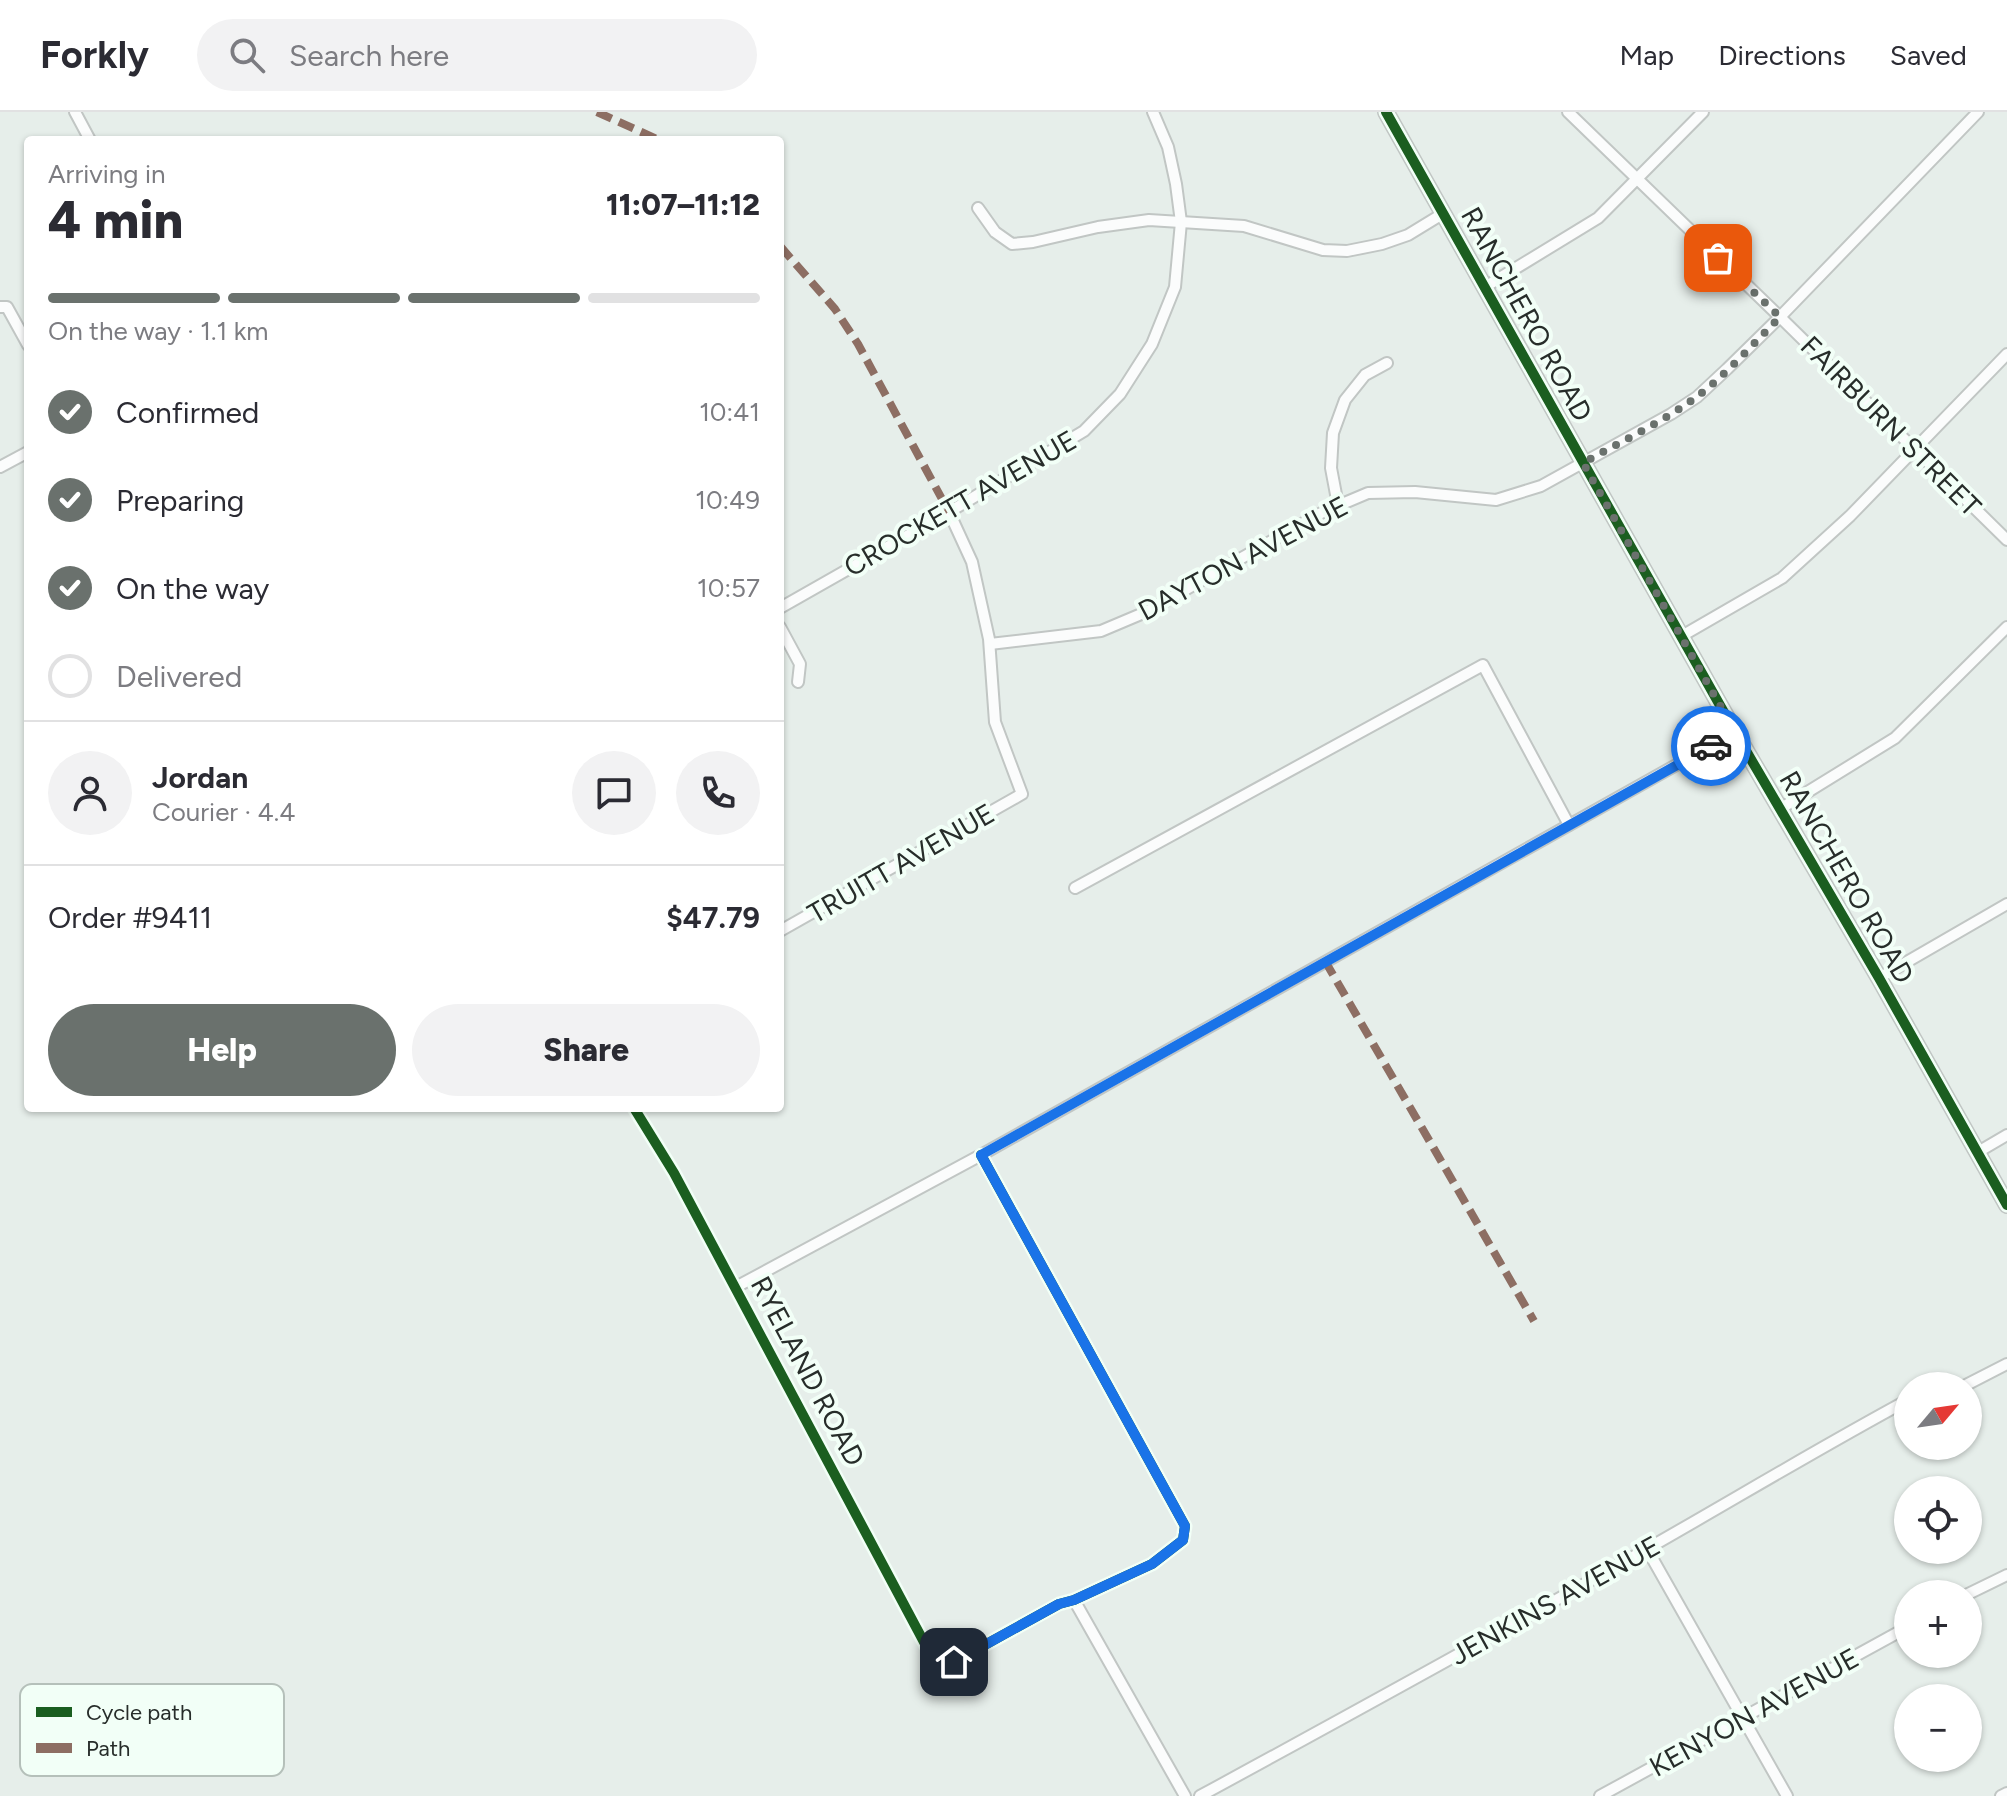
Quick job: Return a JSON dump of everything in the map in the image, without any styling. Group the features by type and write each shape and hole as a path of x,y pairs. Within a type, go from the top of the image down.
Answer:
{"main road":[{"name":"RANCHERO ROAD","path":"1386,112 1680,637 2007,1205"}],"street":[{"path":"75,112 88,136"},
{"name":"CROCKETT AVENUE","path":"784,606 1084,431 1120,394 1152,344 1175,287 1181,222 1173,165 1153,112"},
{"name":"FAIRBURN STREET","path":"1568,112 2007,540"},
{"path":"1485,287 1598,218 1703,112"},
{"name":"DAYTON AVENUE","path":"990,644 1101,631 1146,612 1323,512 1368,493 1415,492 1496,500 1541,486 1697,397 1780,317 1978,112"},
{"path":"978,208 995,232 1012,244 1149,220 1244,226 1323,250 1347,251 1408,235 1444,213"},
{"path":"4,307 24,339"},
{"path":"1680,637 1782,578 1850,516 2007,354"},
{"path":"1338,505 1331,468 1333,433 1345,400 1365,375 1387,363"},
{"path":"0,467 24,454"},
{"path":"949,512 972,562 990,644"},
{"path":"1780,809 1895,738 2007,627"},
{"path":"784,634 800,664 798,682"},
{"name":"TRUITT AVENUE","path":"784,929 1022,794 995,722 990,644"},
{"path":"1075,888 1483,665 1569,825"},
{"path":"736,1287 981,1155 1735,732"},
{"path":"1879,978 2007,904"},
{"name":"RYELAND ROAD","path":"636,1112 674,1173 736,1287 933,1659 954,1662 1059,1604 1074,1600"},
{"path":"1978,1152 2007,1135"},
{"path":"981,1155 1185,1526 1183,1540 1152,1564 1074,1600 1185,1796"},
{"path":"1982,1377 2007,1364"},
{"name":"JENKINS AVENUE","path":"1200,1796 1355,1713 1894,1408"},
{"path":"1647,1549 1787,1796"},
{"path":"1982,1587 2007,1575"},
{"name":"KENYON AVENUE","path":"1600,1796 1894,1635"},
{"path":"2001,1796 2007,1793"}],"marked path":[{"path":"597,112 650,136"},
{"path":"784,251 835,309 858,344 949,512"},
{"path":"1325,961 1534,1321"}],"cycle path":[{"path":"1386,112 1735,732 2007,1205"},
{"path":"636,1112 674,1173 933,1659 954,1662 1059,1604 1152,1564 1183,1540 1185,1526 981,1155"}],"way so far":[{"path":"1711,746 1735,732 1583,463 1697,397 1780,317 1718,258"}],"route":[{"path":"954,1662 1059,1604 1152,1564 1183,1540 1185,1526 981,1155 1711,746"}]}
